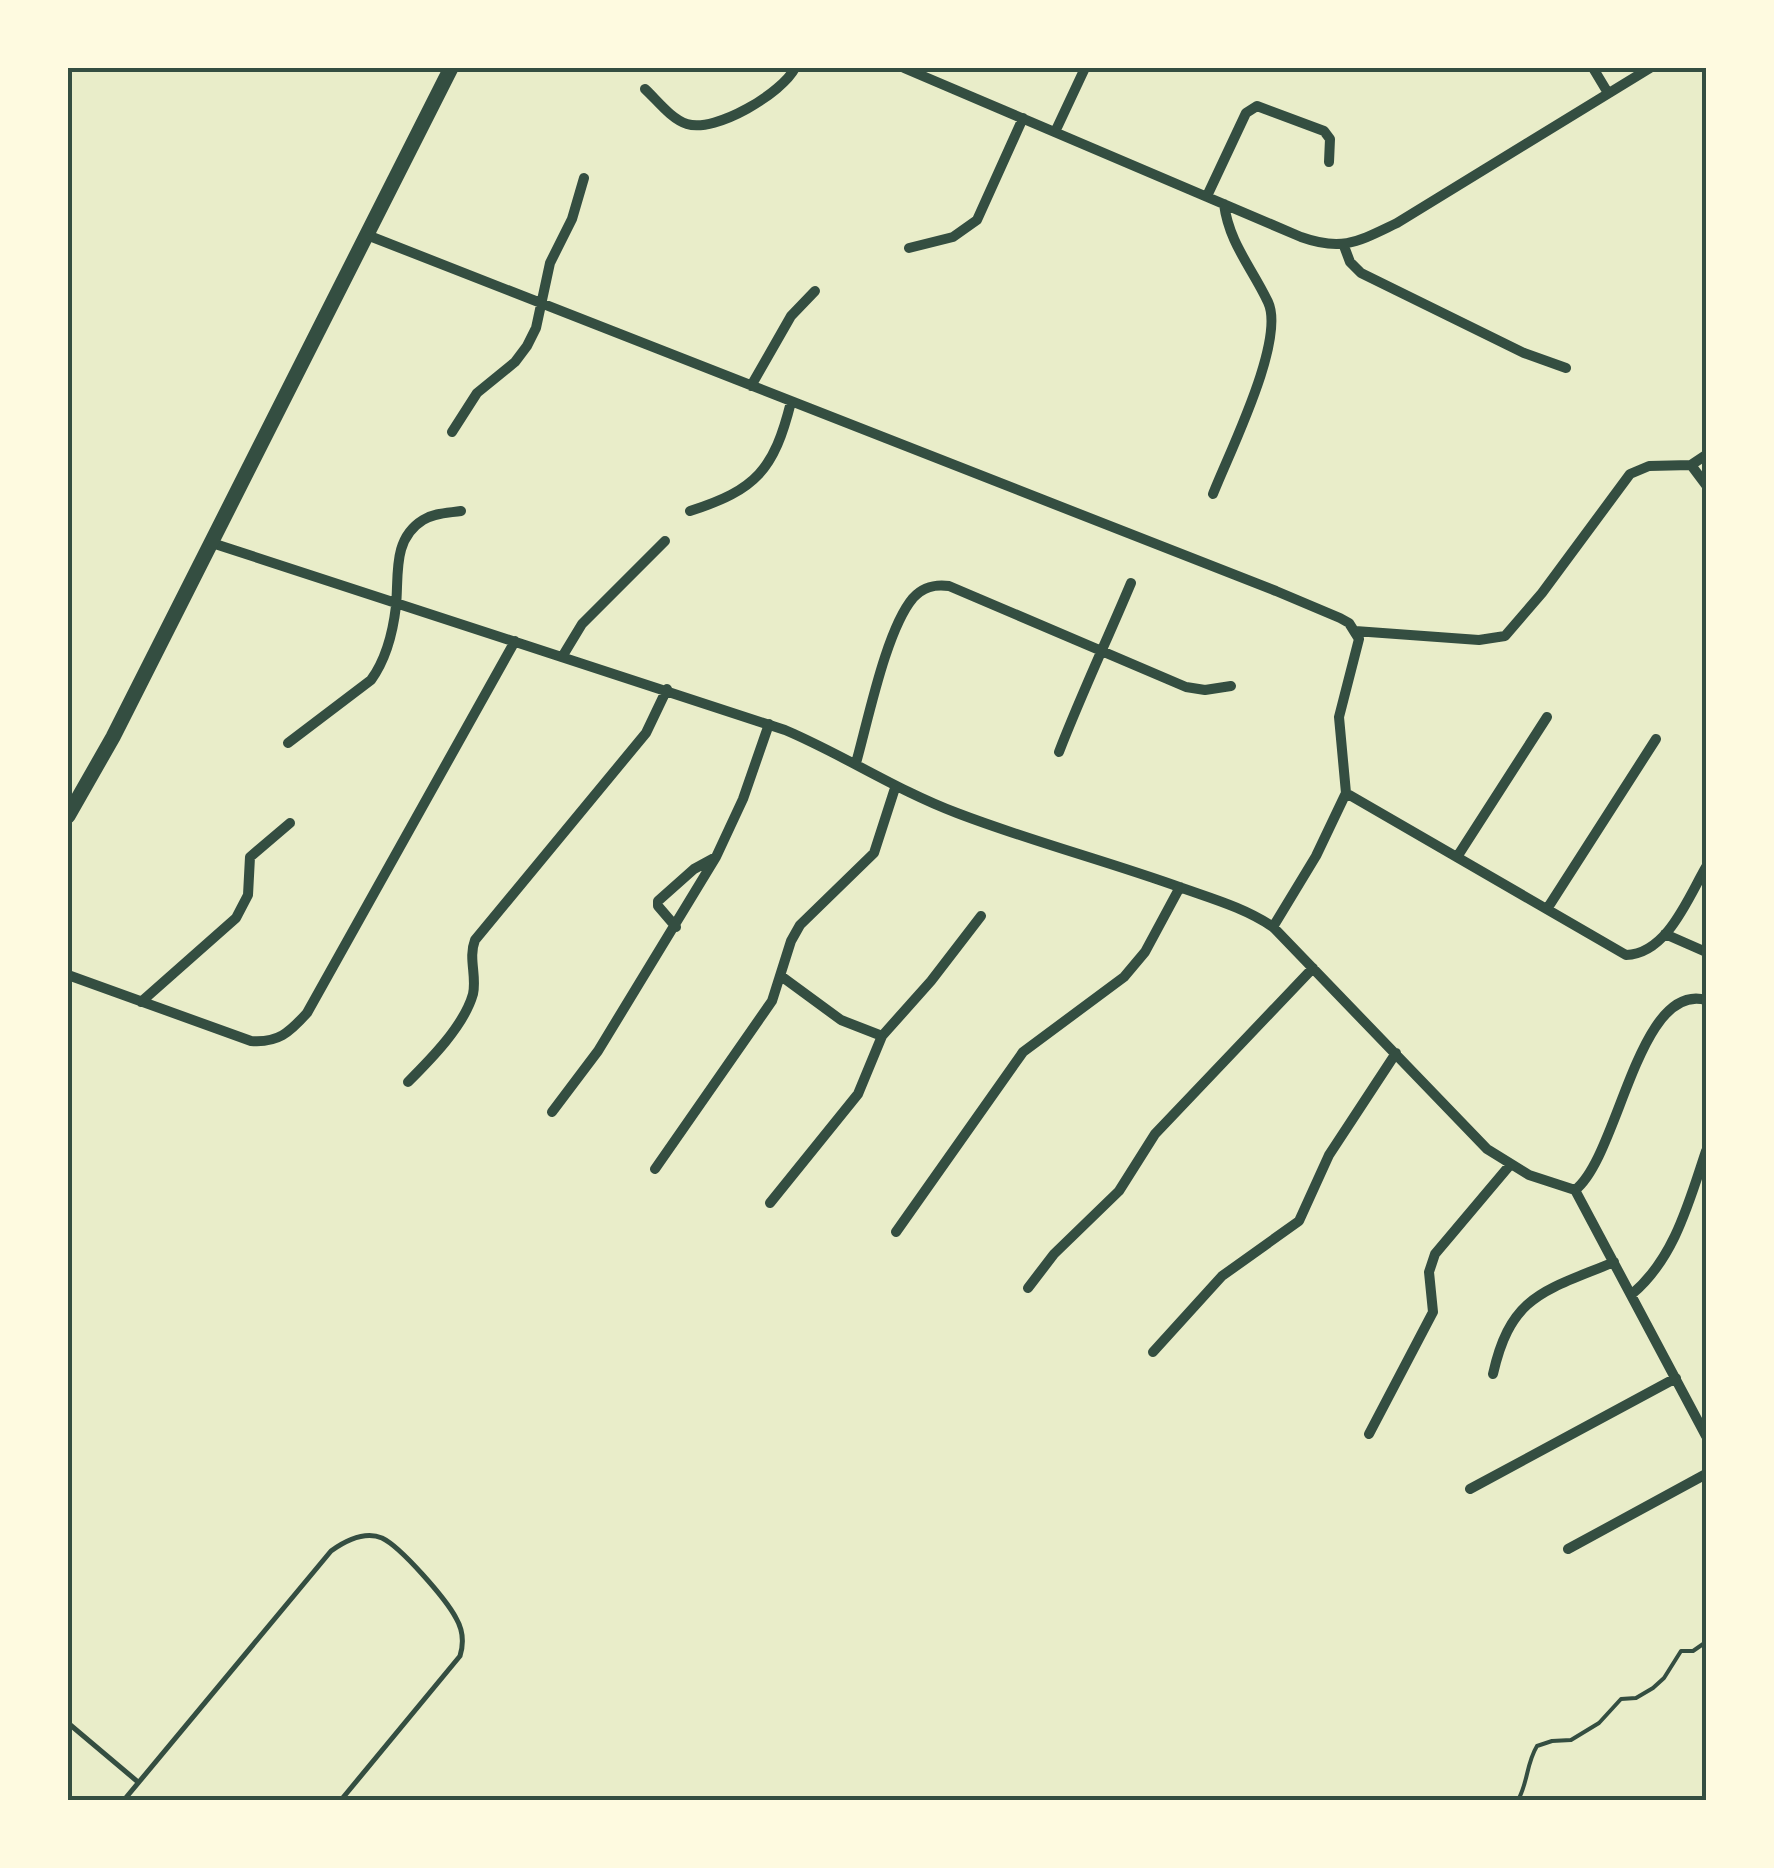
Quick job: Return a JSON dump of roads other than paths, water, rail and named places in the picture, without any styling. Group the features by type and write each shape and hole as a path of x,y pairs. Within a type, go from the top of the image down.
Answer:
{"main road":[{"path":"68,816 113,737 451,68"}],"street":[{"path":"645,89 683,123 705,125 723,120 773,93 795,68"},
{"path":"904,68 1320,244 1344,246 1397,224 1650,68"},
{"path":"1055,132 1085,68"},
{"path":"1592,68 1608,93"},
{"path":"1207,196 1246,113 1257,106 1324,132 1330,139 1329,162"},
{"path":"909,248 953,236 977,220 1023,118"},
{"path":"452,432 466,406 516,362 527,346 550,263 572,219 584,178"},
{"path":"1213,494 1258,382 1274,328 1268,302 1230,235 1224,204"},
{"path":"367,235 1276,591 1340,618 1356,631 1479,640 1505,636 1630,474 1649,466 1691,465 1706,454"},
{"path":"1344,246 1350,262 1361,273 1524,353 1566,368"},
{"path":"751,386 790,316 815,291"},
{"path":"690,511 730,498 760,475 776,450 792,402"},
{"path":"1691,465 1706,486"},
{"path":"288,743 371,680 390,643 399,556 411,530 432,515 461,510"},
{"path":"562,657 582,624 665,541"},
{"path":"212,543 769,724 856,764 894,788 958,814 1250,914 1273,927 1474,1137 1510,1165 1553,1186 1575,1190"},
{"path":"1059,752 1131,583"},
{"path":"856,764 898,625 911,600 932,586 948,586 1186,687 1205,690 1231,686"},
{"path":"1273,927 1316,856 1346,793 1339,717 1358,648 1356,631"},
{"path":"68,975 250,1041 274,1041 291,1031 307,1013 515,641"},
{"path":"408,1082 446,1041 472,995 471,952 475,940 646,733 667,690"},
{"path":"1457,858 1548,716"},
{"path":"552,1112 598,1051 716,857 739,808 769,724"},
{"path":"1547,910 1656,740"},
{"path":"655,1169 772,1001 800,924 874,853 894,788"},
{"path":"1346,793 1626,955 1641,953 1665,934 1706,868"},
{"path":"140,1002 236,918 248,895 250,857 290,823"},
{"path":"676,927 658,906 660,898 694,869 716,857"},
{"path":"896,1232 1023,1052 1124,977 1145,952 1180,887"},
{"path":"770,1203 858,1094 882,1036 980,916"},
{"path":"1665,934 1706,952"},
{"path":"1028,1288 1060,1248 1118,1191 1155,1134 1312,968"},
{"path":"781,976 841,1020 882,1036"},
{"path":"1575,1190 1586,1180 1604,1147 1654,1028 1673,1006 1690,999 1706,1000"},
{"path":"1154,1352 1222,1276 1299,1221 1329,1155 1396,1053"},
{"path":"1632,1294 1663,1261 1706,1150"},
{"path":"1369,1434 1433,1312 1429,1272 1435,1254 1510,1165"},
{"path":"1575,1190 1706,1433"},
{"path":"1493,1374 1502,1338 1528,1302 1614,1262"},
{"path":"1470,1489 1676,1378"},
{"path":"1568,1548 1706,1474"}],"lane":[{"path":"124,1800 331,1550 353,1539 372,1536 395,1548 446,1604 461,1629 463,1647 404,1727 341,1800"},
{"path":"68,1723 138,1782"}]}
